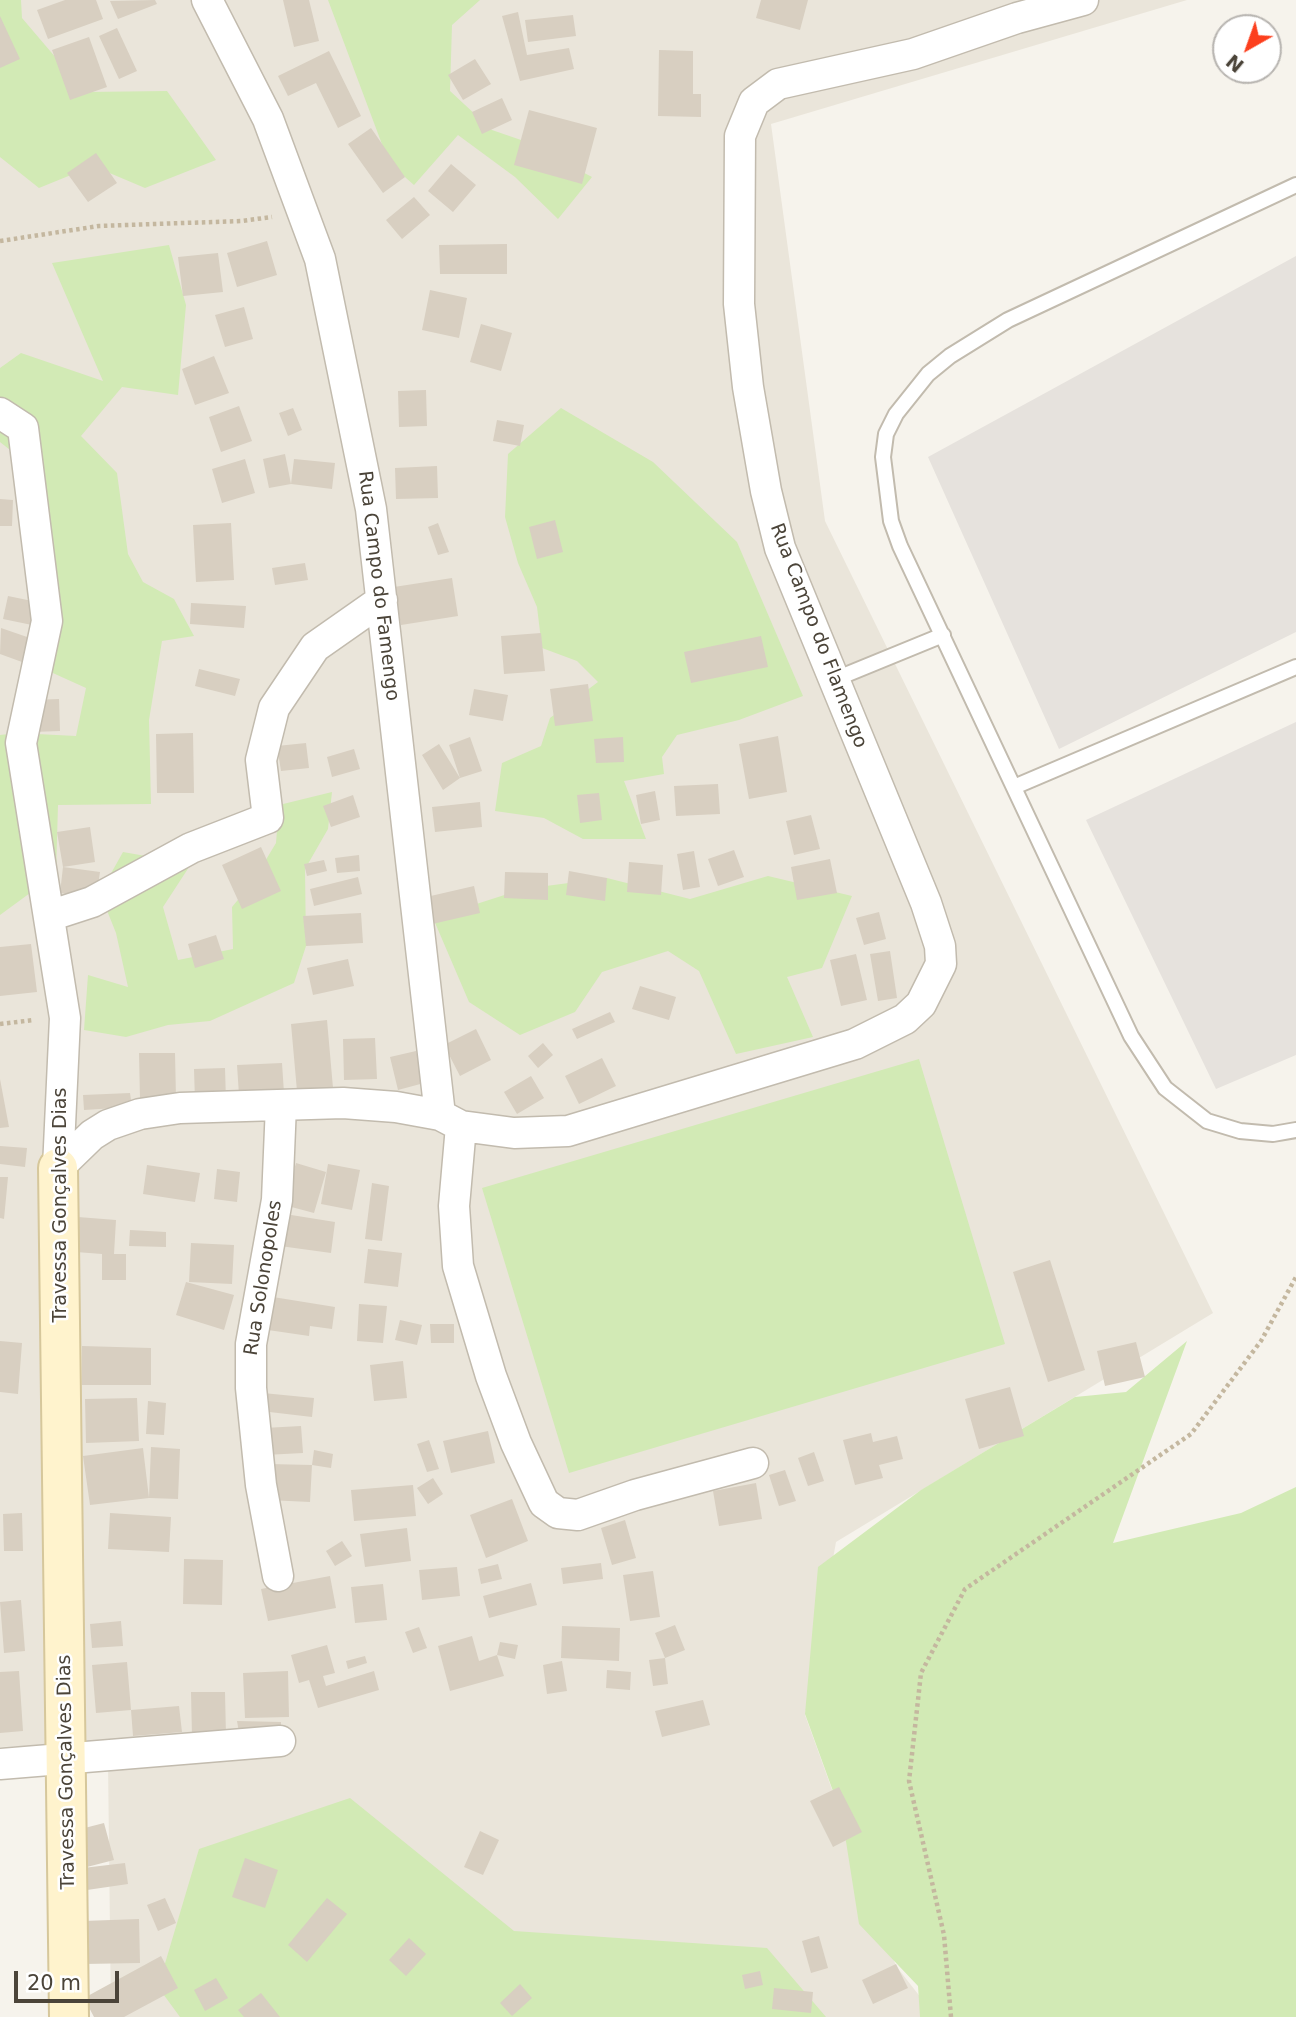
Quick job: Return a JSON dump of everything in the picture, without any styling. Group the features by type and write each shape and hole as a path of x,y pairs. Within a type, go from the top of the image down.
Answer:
{"street":[{"name":"Rua Campo do Famengo","path":"207,0 268,119 320,259 371,509 450,1120"},
{"name":"Rua Campo do Flamengo","path":"58,1168 92,1135 108,1125 140,1114 180,1108 343,1102 528,1134 568,1130 855,1044 905,1019 937,975 940,946 926,903 780,548 766,491 748,387 738,303 738,158 743,125 754,102 779,84 913,54 1017,18 1083,0"},
{"name":"Travessa Gonçalves Dias","path":"0,413 23,428 47,621 10,743 49,916 65,1018 58,1168 69,2017"},
{"path":"49,916 92,902 191,848 268,818 261,760 274,708 315,647 382,600"},
{"name":"Rua Solonopoles","path":"278,1576 261,1485 251,1388 251,1344 277,1200 281,1105"},
{"path":"450,1120 458,1265 491,1376 516,1443 544,1503 558,1513 578,1515 635,1495 753,1463"},
{"path":"0,1764 280,1741"}],"lane":[{"path":"1296,186 1008,320 950,356 909,395 886,434 884,475 891,521 900,546 1131,1036 1165,1088 1208,1121 1240,1132 1273,1134 1296,1130"},
{"path":"833,681 943,635"},
{"path":"1014,787 1296,667"}],"path":[{"path":"0,241 99,226 241,221 304,212"},
{"path":"951,2017 944,1935 909,1781 921,1673 965,1589 1191,1434 1261,1341 1296,1276"}],"shaded area":[{"path":"0,0 1187,0 771,124 825,521 1213,1313 836,1542 805,1715 896,1966 936,2017 111,2017 108,1761 57,1745 0,1747"},
{"path":"1296,256 1296,632 1059,749 928,457"},
{"path":"1296,722 1296,1055 1216,1089 1086,820"}],"green space":[{"path":"0,0 21,0 22,18 85,92 167,91 216,160 145,188 93,166 39,188 0,157"},
{"path":"328,0 480,0 452,25 450,91 492,130 521,140 592,177 558,219 515,177 458,135 414,185 389,163"},
{"path":"169,245 186,305 178,395 122,387 81,436 117,473 128,554 143,582 174,599 194,636 162,641 149,720 151,804 58,805 56,874 0,915 0,735 17,733 76,736 86,688 44,669 29,465 0,442 0,368 21,353 103,381 52,263"},
{"path":"561,408 653,462 737,542 803,696 739,720 677,735 662,757 664,774 624,781 646,839 583,839 544,818 495,811 502,763 541,746 550,718 598,682 577,661 542,648 537,607 518,563 505,517 508,454"},
{"path":"332,792 328,829 305,869 306,946 294,983 210,1021 168,1025 126,1037 84,1030 88,975 128,987 116,933 100,893 123,852 191,864 163,907 178,960 233,949 232,907 252,883 276,843 279,805"},
{"path":"768,876 852,896 822,968 787,977 813,1037 736,1054 699,971 668,951 602,972 575,1012 520,1035 469,1002 433,918 523,889 607,878 690,899"},
{"path":"919,1059 1005,1344 569,1473 482,1188"},
{"path":"1187,1341 1113,1543 1241,1513 1296,1487 1296,2017 920,2017 918,1986 859,1924 842,1816 805,1714 818,1567 921,1490 1075,1397 1126,1392"},
{"path":"350,1798 514,1931 767,1948 826,2017 180,2017 158,1987 199,1849"}],"building":[{"path":"65,0 96,0 103,19 48,39 37,10"},
{"path":"155,0 157,4 118,19 110,1"},
{"path":"283,0 309,0 319,41 294,47"},
{"path":"761,0 808,0 800,30 756,18"},
{"path":"518,12 527,55 569,48 574,69 520,81 502,16"},
{"path":"573,15 576,36 528,42 525,20"},
{"path":"0,16 20,59 0,68"},
{"path":"117,28 137,71 119,79 99,36"},
{"path":"89,37 107,87 70,100 52,50"},
{"path":"659,50 693,51 693,94 701,94 701,117 658,116"},
{"path":"329,51 361,116 338,128 316,83 288,96 278,76"},
{"path":"475,59 491,84 463,100 448,75"},
{"path":"502,98 512,120 482,134 472,112"},
{"path":"529,110 597,128 582,184 514,165"},
{"path":"371,128 405,177 383,193 348,144"},
{"path":"96,153 117,183 88,202 67,173"},
{"path":"451,164 476,185 453,212 428,191"},
{"path":"414,197 430,215 402,239 386,220"},
{"path":"267,241 277,275 237,287 227,253"},
{"path":"507,244 507,274 440,274 439,245"},
{"path":"218,253 223,292 183,296 178,257"},
{"path":"430,290 467,298 459,338 422,330"},
{"path":"244,307 253,339 225,347 215,315"},
{"path":"481,324 512,333 501,371 470,362"},
{"path":"214,356 229,393 195,405 182,369"},
{"path":"426,390 427,426 399,427 398,391"},
{"path":"239,406 252,441 221,452 209,417"},
{"path":"293,408 302,430 288,436 279,413"},
{"path":"497,420 524,425 520,446 493,441"},
{"path":"285,454 291,484 269,488 263,459"},
{"path":"245,459 255,493 222,503 212,469"},
{"path":"294,459 335,463 332,489 291,484"},
{"path":"437,466 438,498 396,499 395,468"},
{"path":"0,499 13,500 12,526 0,526"},
{"path":"555,520 563,552 537,559 529,527"},
{"path":"231,523 234,580 196,582 193,525"},
{"path":"438,523 449,552 438,555 428,527"},
{"path":"305,563 308,580 275,585 272,568"},
{"path":"452,578 458,616 401,625 394,587"},
{"path":"8,596 37,602 32,625 3,619"},
{"path":"191,603 246,606 244,628 190,624"},
{"path":"1,628 30,638 22,662 0,654"},
{"path":"541,633 545,671 504,674 501,636"},
{"path":"761,636 768,667 691,683 684,652"},
{"path":"199,669 240,679 235,696 195,686"},
{"path":"588,684 593,721 555,726 550,689"},
{"path":"474,689 508,695 503,721 469,715"},
{"path":"59,699 60,731 33,732 32,700"},
{"path":"193,733 194,793 157,793 156,734"},
{"path":"778,736 787,792 749,799 739,744"},
{"path":"470,737 482,771 460,778 449,745"},
{"path":"623,737 624,762 596,763 594,739"},
{"path":"306,743 309,768 281,771 277,746"},
{"path":"439,744 460,778 443,790 422,755"},
{"path":"354,749 360,769 332,777 327,757"},
{"path":"718,784 720,814 676,816 674,786"},
{"path":"655,791 660,820 641,824 636,795"},
{"path":"599,793 602,820 580,823 577,795"},
{"path":"353,795 360,817 331,827 323,806"},
{"path":"480,802 482,827 435,832 432,807"},
{"path":"811,815 820,849 794,855 786,821"},
{"path":"90,827 95,862 63,867 57,832"},
{"path":"261,847 281,891 242,909 222,865"},
{"path":"734,850 744,877 718,886 708,859"},
{"path":"694,851 700,887 683,890 677,854"},
{"path":"359,855 360,871 337,873 335,858"},
{"path":"830,859 837,893 797,900 791,867"},
{"path":"324,860 327,871 307,876 304,864"},
{"path":"629,862 663,865 661,895 627,892"},
{"path":"63,867 100,872 96,898 60,893"},
{"path":"569,871 607,878 605,901 566,895"},
{"path":"505,872 548,873 548,900 504,898"},
{"path":"358,877 362,894 314,906 310,889"},
{"path":"474,886 480,913 428,925 422,898"},
{"path":"879,912 886,939 864,945 856,918"},
{"path":"361,913 363,943 306,946 303,916"},
{"path":"216,935 224,959 195,968 188,944"},
{"path":"31,944 37,992 0,996 0,947"},
{"path":"890,951 897,998 878,1001 870,954"},
{"path":"856,954 867,1000 841,1006 830,960"},
{"path":"348,959 354,986 313,995 307,968"},
{"path":"640,986 676,997 669,1020 632,1009"},
{"path":"610,1012 615,1022 577,1039 572,1029"},
{"path":"327,1020 333,1088 297,1091 291,1024"},
{"path":"476,1029 491,1060 460,1076 444,1045"},
{"path":"375,1038 377,1079 344,1080 343,1039"},
{"path":"543,1043 553,1055 538,1068 528,1056"},
{"path":"416,1051 424,1083 398,1090 390,1057"},
{"path":"139,1053 175,1053 176,1098 140,1099"},
{"path":"602,1058 616,1086 579,1104 565,1076"},
{"path":"282,1063 284,1093 239,1095 237,1065"},
{"path":"225,1068 226,1101 195,1101 194,1069"},
{"path":"531,1076 544,1098 517,1114 504,1092"},
{"path":"0,1079 9,1127 0,1128"},
{"path":"130,1093 132,1107 84,1110 83,1095"},
{"path":"0,1146 27,1148 25,1167 0,1164"},
{"path":"296,1163 326,1172 314,1213 284,1205"},
{"path":"328,1164 360,1170 352,1210 321,1204"},
{"path":"147,1165 200,1173 195,1202 143,1194"},
{"path":"217,1169 240,1172 237,1202 214,1199"},
{"path":"0,1177 8,1177 4,1219 0,1218"},
{"path":"372,1183 389,1186 382,1241 365,1239"},
{"path":"285,1214 335,1222 331,1253 280,1246"},
{"path":"78,1217 116,1220 114,1254 126,1254 126,1280 102,1280 102,1254 76,1252"},
{"path":"130,1230 166,1232 166,1247 129,1246"},
{"path":"191,1243 234,1245 232,1284 189,1282"},
{"path":"368,1249 402,1253 398,1287 364,1283"},
{"path":"1050,1260 1085,1370 1048,1382 1013,1272"},
{"path":"186,1282 234,1295 224,1330 176,1315"},
{"path":"273,1297 335,1307 332,1329 310,1326 309,1336 268,1330"},
{"path":"359,1304 387,1306 383,1343 357,1341"},
{"path":"400,1320 422,1325 417,1345 395,1340"},
{"path":"430,1324 454,1324 454,1343 431,1343"},
{"path":"0,1341 22,1343 18,1394 0,1392"},
{"path":"1136,1342 1145,1377 1105,1386 1097,1351"},
{"path":"82,1346 151,1348 151,1385 82,1385"},
{"path":"403,1361 407,1398 374,1401 370,1365"},
{"path":"1010,1387 1024,1436 979,1449 965,1399"},
{"path":"263,1393 314,1398 312,1417 261,1411"},
{"path":"137,1398 139,1441 86,1443 85,1399"},
{"path":"148,1401 166,1403 164,1435 146,1434"},
{"path":"301,1426 303,1453 265,1455 264,1428"},
{"path":"488,1431 495,1463 451,1473 443,1441"},
{"path":"871,1433 873,1442 897,1436 903,1459 879,1465 883,1478 855,1485 843,1440"},
{"path":"429,1440 439,1469 427,1472 417,1444"},
{"path":"151,1447 180,1449 178,1499 149,1498"},
{"path":"143,1448 149,1498 90,1505 83,1456"},
{"path":"314,1450 333,1454 331,1468 312,1465"},
{"path":"814,1452 824,1481 808,1486 798,1458"},
{"path":"269,1464 312,1465 310,1502 268,1500"},
{"path":"785,1470 796,1501 779,1506 769,1475"},
{"path":"433,1478 443,1494 428,1504 417,1488"},
{"path":"756,1483 762,1519 719,1526 713,1491"},
{"path":"413,1485 416,1516 354,1521 351,1490"},
{"path":"512,1499 528,1541 486,1558 470,1515"},
{"path":"22,1513 23,1551 4,1551 3,1514"},
{"path":"110,1513 171,1517 169,1552 108,1549"},
{"path":"625,1520 636,1558 612,1565 601,1528"},
{"path":"407,1528 411,1561 365,1567 360,1534"},
{"path":"342,1541 352,1556 335,1566 326,1551"},
{"path":"184,1559 223,1560 222,1605 183,1604"},
{"path":"601,1563 603,1579 563,1584 561,1568"},
{"path":"498,1564 502,1579 481,1584 478,1569"},
{"path":"457,1567 460,1596 422,1600 419,1570"},
{"path":"653,1571 660,1617 630,1621 623,1575"},
{"path":"330,1576 336,1608 268,1621 261,1589"},
{"path":"531,1583 537,1605 489,1618 483,1596"},
{"path":"383,1584 387,1620 355,1623 351,1587"},
{"path":"21,1600 25,1651 4,1653 0,1602"},
{"path":"121,1621 123,1646 92,1648 90,1624"},
{"path":"675,1625 685,1650 665,1658 655,1633"},
{"path":"562,1626 620,1628 619,1661 561,1658"},
{"path":"419,1627 427,1648 413,1653 405,1632"},
{"path":"472,1636 479,1661 497,1655 504,1676 450,1691 438,1646"},
{"path":"500,1642 518,1645 515,1659 497,1655"},
{"path":"327,1645 335,1673 323,1676 326,1686 374,1671 379,1690 318,1708 309,1680 299,1683 291,1655"},
{"path":"365,1656 367,1663 348,1669 346,1661"},
{"path":"665,1658 668,1684 653,1686 649,1660"},
{"path":"562,1661 567,1691 547,1694 543,1665"},
{"path":"127,1662 131,1710 96,1713 92,1665"},
{"path":"607,1670 631,1672 630,1690 606,1688"},
{"path":"19,1671 23,1731 0,1733 0,1672"},
{"path":"288,1671 289,1717 245,1718 243,1673"},
{"path":"191,1692 225,1692 226,1736 192,1737"},
{"path":"703,1700 710,1725 662,1737 655,1711"},
{"path":"179,1706 182,1732 133,1736 131,1710"},
{"path":"237,1721 281,1722 281,1735 240,1738"},
{"path":"839,1787 862,1832 833,1847 810,1801"},
{"path":"104,1823 114,1860 83,1868 125,1863 128,1884 87,1890 73,1831"},
{"path":"480,1831 499,1840 483,1875 464,1867"},
{"path":"245,1858 278,1870 265,1908 232,1897"},
{"path":"165,1898 176,1923 158,1931 147,1905"},
{"path":"327,1898 347,1914 307,1962 288,1945"},
{"path":"139,1919 140,1963 84,1964 83,1921"},
{"path":"819,1936 828,1968 811,1973 802,1941"},
{"path":"409,1938 426,1954 406,1976 389,1960"},
{"path":"161,1956 178,1988 124,2017 94,2017 84,1998"},
{"path":"896,1964 908,1988 873,2004 862,1980"},
{"path":"760,1971 763,1985 745,1989 742,1975"},
{"path":"216,1978 228,1998 205,2011 194,1990"},
{"path":"520,1984 532,1998 512,2016 500,2003"},
{"path":"774,1988 813,1992 811,2013 772,2009"},
{"path":"261,1993 280,2017 244,2017 238,2010"}]}
